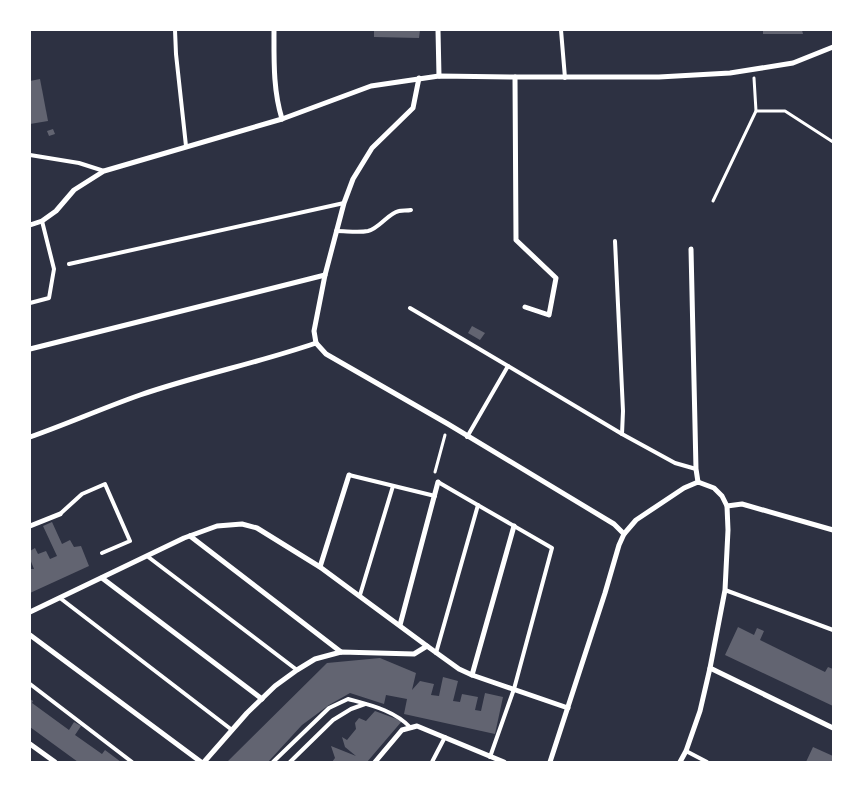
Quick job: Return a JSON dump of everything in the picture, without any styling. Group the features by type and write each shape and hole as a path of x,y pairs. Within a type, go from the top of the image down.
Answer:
{"street":[{"path":"274,30 274,61 278,104 282,119"},
{"path":"438,30 439,76"},
{"path":"30,226 42,221 56,211 74,190 104,171 282,119 371,86 439,76 565,78 659,77 730,73 793,63 833,47"},
{"path":"515,77 516,240 556,278 549,315 525,307"},
{"path":"419,78 413,108 372,148 353,179 344,202 325,274 314,331 316,343 326,354 448,424 614,524 624,534"},
{"path":"690,249 696,469 698,482"},
{"path":"30,349 325,274"},
{"path":"30,437 140,395 316,343"},
{"path":"320,567 349,475"},
{"path":"400,625 438,482"},
{"path":"550,762 624,534 636,520 684,488 698,482 714,488 722,496 726,506 728,530 726,590 700,711 680,762"},
{"path":"726,506 742,504 833,530"},
{"path":"30,526 60,514"},
{"path":"30,612 190,536 217,526 242,524 257,528 320,567 459,669 568,708"},
{"path":"472,675 514,526"},
{"path":"190,536 341,652"},
{"path":"102,578 262,699"},
{"path":"30,635 203,762 247,713 275,686 315,659 341,652 414,654 427,646"},
{"path":"710,668 833,728"},
{"path":"375,762 402,730 417,726 504,762"},
{"path":"30,744 55,762"}],"lane":[{"path":"176,30 176,54 186,146"},
{"path":"561,30 565,78"},
{"path":"30,156 79,163 104,171"},
{"path":"69,264 344,202"},
{"path":"336,230 357,232 370,230 398,211 411,210"},
{"path":"30,303 49,298 54,269 42,221"},
{"path":"615,241 623,411 622,434"},
{"path":"410,308 622,434 676,463 696,469"},
{"path":"467,437 508,366"},
{"path":"349,475 435,496"},
{"path":"438,482 552,548 514,689 490,757"},
{"path":"60,514 82,494 105,484 130,541 102,553"},
{"path":"360,595 393,486"},
{"path":"436,653 478,505"},
{"path":"147,556 297,670"},
{"path":"726,590 833,630"},
{"path":"60,598 232,730"},
{"path":"30,684 132,762"},
{"path":"273,762 329,708 348,699 380,708 403,720 411,728"},
{"path":"290,762 333,720 351,709 366,704"},
{"path":"432,762 445,737"},
{"path":"686,750 707,762"}],"path":[{"path":"713,200 756,111 753,70"},
{"path":"756,111 785,112 833,142"},
{"path":"438,482 434,474 448,424"}],"building":[{"path":"374,30 420,30 419,38 374,37"},
{"path":"763,30 802,30 803,34 763,34"},
{"path":"40,79 48,121 30,124 30,81"},
{"path":"53,129 55,134 49,136 47,131"},
{"path":"472,326 485,333 480,340 468,333"},
{"path":"52,522 62,544 70,540 74,547 81,546 89,566 30,593 30,569 34,569 30,559 30,551 35,548 38,554 46,551 50,559 57,556 43,526"},
{"path":"738,627 754,635 757,628 764,631 760,640 825,672 828,667 833,669 833,706 725,655"},
{"path":"380,658 416,673 412,690 420,681 434,684 431,695 439,696 443,677 458,681 453,701 460,702 462,694 478,697 475,710 481,711 485,693 503,697 495,734 404,714 407,699 386,695 384,704 350,693 329,705 302,725 268,762 227,762 327,663"},
{"path":"30,699 33,701 32,703 69,730 74,722 81,726 75,735 102,754 105,750 121,762 78,762 30,727"},
{"path":"375,711 402,721 367,762 332,762 335,758 331,746 356,756 345,747 342,737 347,740 356,729 355,723 359,718 366,721"},
{"path":"813,747 833,756 833,762 806,762"}]}
